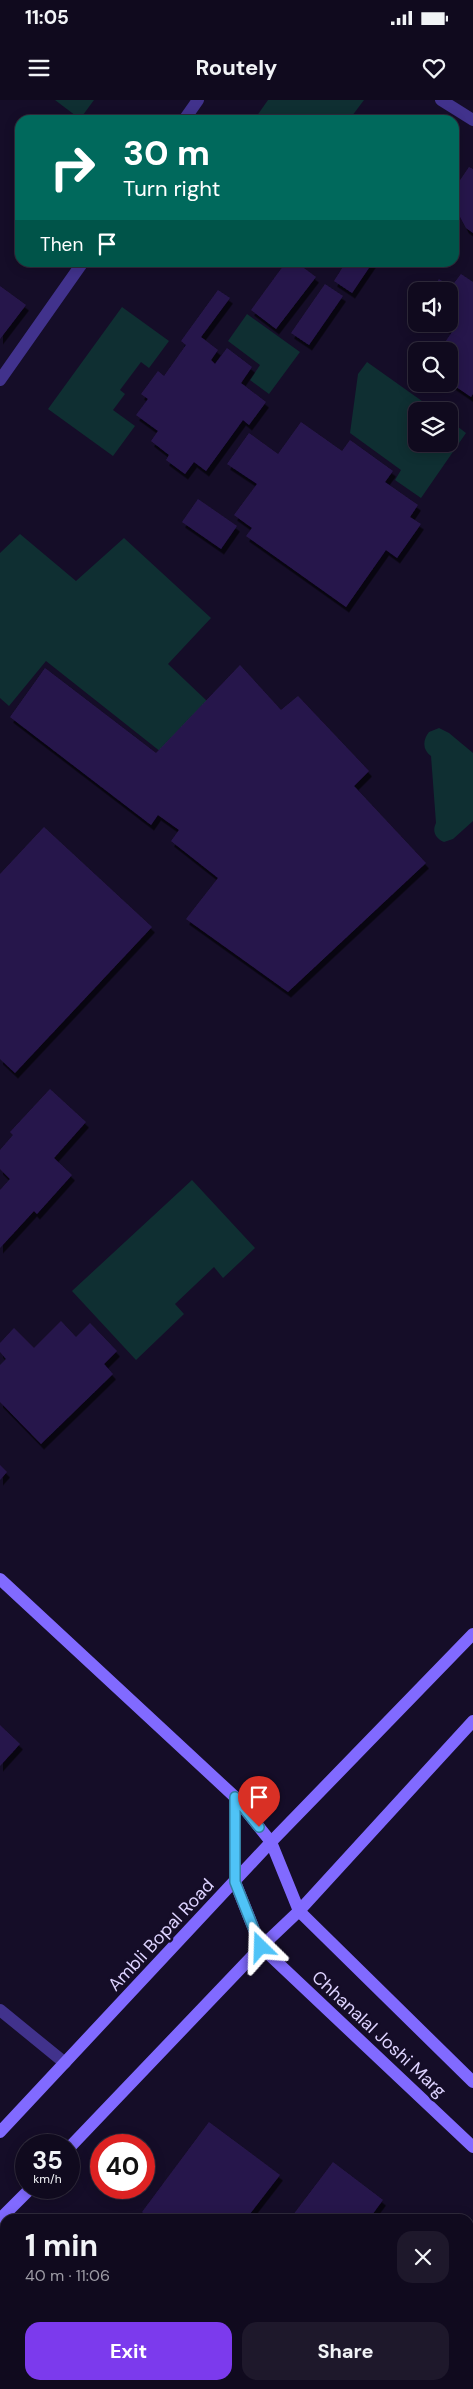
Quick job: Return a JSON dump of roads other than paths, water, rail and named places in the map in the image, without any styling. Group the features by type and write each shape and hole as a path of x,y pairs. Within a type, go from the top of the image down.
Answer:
{"street":[{"path":"188,115 198,100"},
{"path":"441,100 473,120"},
{"path":"0,380 79,267"},
{"path":"0,1579 235,1797 271,1842 299,1910"},
{"name":"Ambli Bopal Road","path":"0,2132 271,1842 473,1634"},
{"path":"80,2136 261,1947 299,1910 473,1721"},
{"path":"235,1797 235,1882 261,1947"},
{"name":"Chhanalal Joshi Marg","path":"299,1910 473,2082"},
{"name":"Chhanalal Joshi Marg","path":"261,1947 473,2147"},
{"path":"0,2010 65,2063"},
{"path":"5,2214 20,2199"}]}
